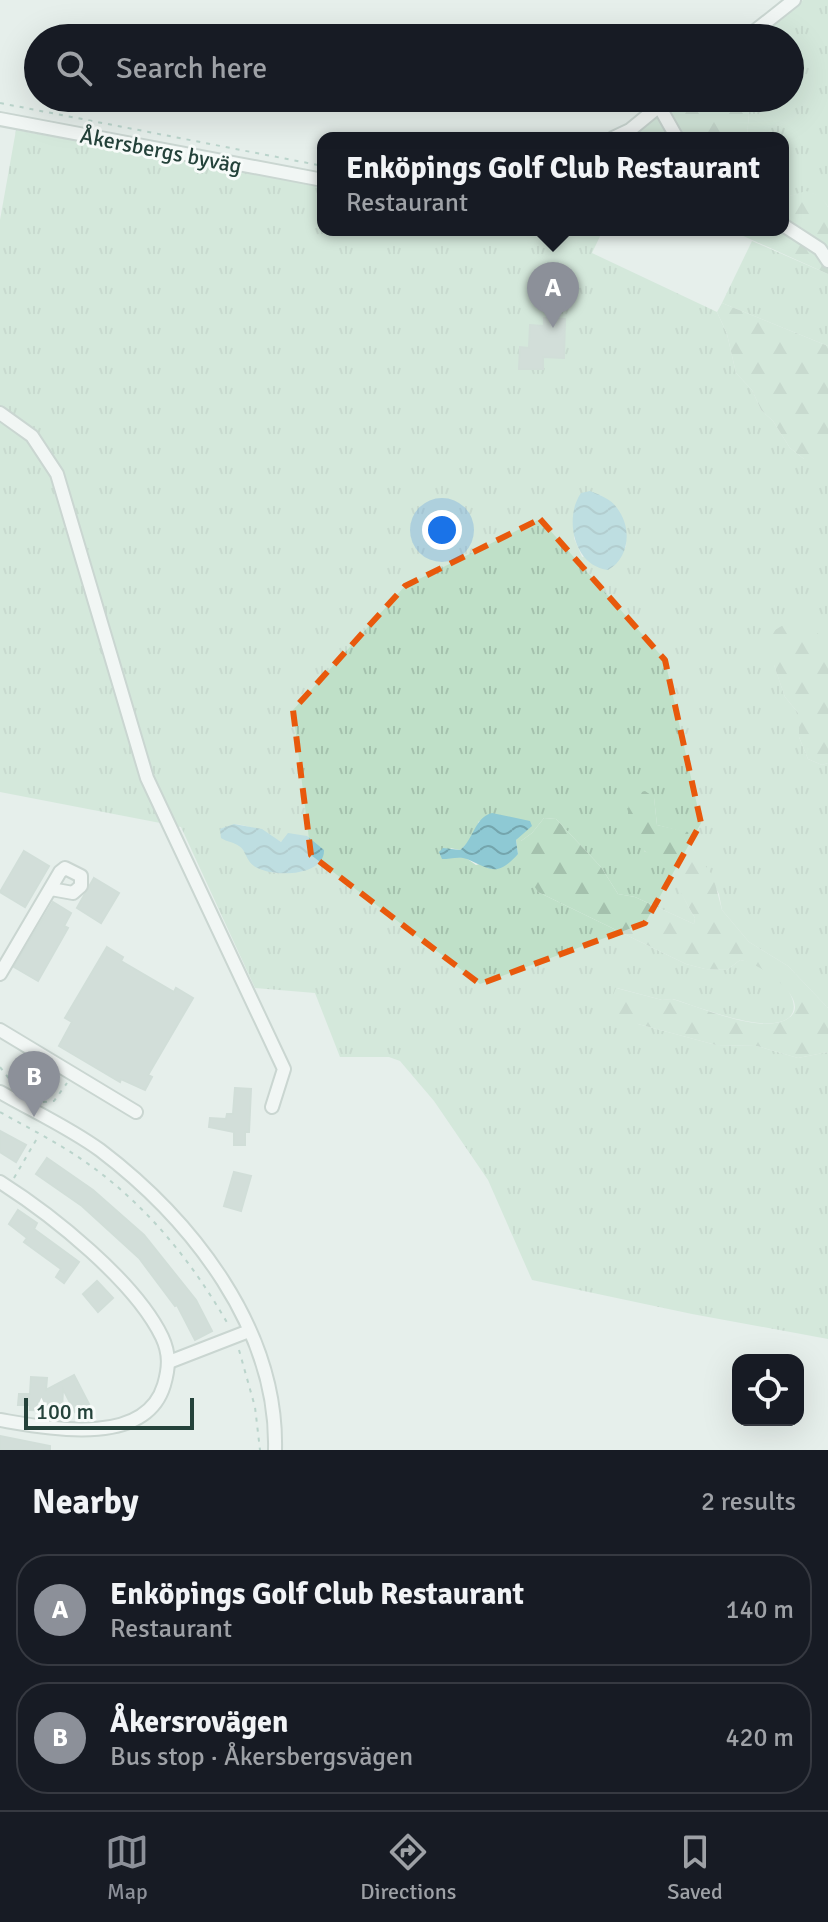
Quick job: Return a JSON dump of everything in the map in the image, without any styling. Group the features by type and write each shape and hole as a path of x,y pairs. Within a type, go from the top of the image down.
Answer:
{"street":[{"path":"764,24 794,0"},
{"path":"626,132 652,112"},
{"path":"668,112 675,132"},
{"name":"Åkersbergs byväg","path":"0,119 317,179"},
{"path":"789,229 820,249 828,261"},
{"path":"0,413 32,436 57,474 147,778 284,1069 272,1107"},
{"path":"0,974 51,889"},
{"path":"0,1030 136,1112"},
{"path":"0,1092 97,1148 140,1182 199,1246 218,1272 249,1331 273,1411 275,1450"},
{"path":"0,1420 69,1428 114,1428 123,1425 143,1415 162,1392 169,1362 161,1336 150,1317 109,1270 60,1224 4,1185"},
{"path":"169,1362 249,1331"}],"path":[{"path":"0,103 24,108"},
{"path":"46,112 317,165"},
{"path":"0,1067 19,1090"},
{"path":"41,1102 54,1101 72,1073"},
{"path":"0,1112 66,1149 116,1185 150,1217 205,1285 234,1337 246,1369 260,1450"},
{"path":"4,1185 40,1134"}],"highlighted area":[{"path":"540,519 665,660 701,823 645,923 480,984 311,855 293,710 405,586"}],"green space":[{"path":"803,0 828,0 828,207 814,194 789,196 789,132 747,132 749,112 804,112 804,24 773,24"},
{"path":"657,112 749,112 747,132 631,132"},
{"path":"16,130 317,185 317,236 600,236 592,253 717,312 727,334 736,373 752,390 761,410 773,421 790,448 804,459 828,459 828,645 774,665 785,697 799,714 799,737 808,759 822,765 828,763 828,1008 788,966 749,942 722,910 719,894 693,849 688,833 657,825 654,798 644,851 668,870 695,918 694,924 635,897 618,894 601,867 556,819 544,818 521,841 538,892 686,964 727,970 740,960 759,965 780,979 794,1005 790,1017 783,1021 758,1023 673,999 662,1000 617,988 638,1024 716,1045 757,1046 798,1058 828,1052 828,1339 532,1280 488,1180 434,1101 400,1061 389,1057 340,1057 315,993 255,988 181,827 0,792 0,220","holes":["600,495 621,516 626,547 582,557 574,538 577,500","479,821 519,836 516,840 518,854 476,865 466,858 457,857 450,848 460,850","234,824 253,828 281,842 284,840 304,871 279,873 263,869 241,847"]},
{"path":"806,191 821,196 828,207 828,274 743,236 789,236 789,196"},
{"path":"752,241 828,274 828,346 722,303"},
{"path":"722,303 828,346 828,459 804,459 790,448 773,421 761,410 752,390 736,373 727,334 717,312"},
{"path":"799,623 815,630 828,645 828,763 822,765 808,759 799,737 799,714 785,697 768,647 770,633 785,624"},
{"path":"645,791 654,797 657,825 688,832 693,849 713,876 722,910 749,942 788,966 828,1008 828,1052 798,1058 757,1046 716,1045 638,1024 617,1013 612,998 616,988 662,1000 672,999 758,1023 783,1021 793,1014 795,1006 784,986 750,963 740,960 727,970 686,964 538,892 519,861 521,841 544,818 556,819 601,867 618,894 635,897 694,924 695,918 666,868 641,848 630,830 628,808 632,794"}],"water":[{"path":"590,491 612,502 625,524 624,550 621,558 608,570 596,567 587,560 575,539 573,515 576,503 581,493"},
{"path":"492,813 530,821 532,826 516,840 518,854 511,861 494,869 464,858 442,859 439,852 443,848 460,850 481,819"},
{"path":"234,824 262,829 281,842 288,833 307,836 324,850 322,859 316,866 296,873 262,870 251,864 241,848 221,838 220,829"}],"building":[{"path":"544,318 565,319 564,358 543,357 543,369 519,369 520,347 529,348 530,325 544,326"},
{"path":"24,851 49,866 25,907 0,892"},
{"path":"94,878 119,893 101,923 77,908"},
{"path":"53,902 71,913 64,926 68,928 38,981 14,967"},
{"path":"107,947 123,957 121,961 174,992 176,988 193,998 148,1075 152,1077 145,1090 121,1079 120,1082 59,1046 72,1022 65,1018"},
{"path":"235,1088 251,1089 249,1132 245,1132 245,1145 234,1145 234,1132 209,1127 210,1118 226,1119 227,1114 233,1114"},
{"path":"0,1131 26,1145 16,1162 0,1152"},
{"path":"47,1158 93,1190 144,1235 196,1300 212,1331 195,1340 177,1305 139,1258 82,1206 36,1174"},
{"path":"234,1172 251,1176 241,1211 224,1206"},
{"path":"18,1210 37,1223 34,1229 79,1262 64,1283 56,1277 61,1269 24,1242 27,1238 9,1224"},
{"path":"97,1281 113,1298 98,1312 83,1294"},
{"path":"74,1375 89,1404 75,1412 63,1389 62,1411 30,1410 30,1405 18,1405 19,1394 30,1394 31,1377 47,1378 46,1390"},
{"path":"0,1436 50,1446 50,1450 0,1450"}],"place":[{"name":"Enköpings Golf Club Restaurant","path":"553,328"},
{"name":"Åkersrovägen","path":"34,1117"}]}
